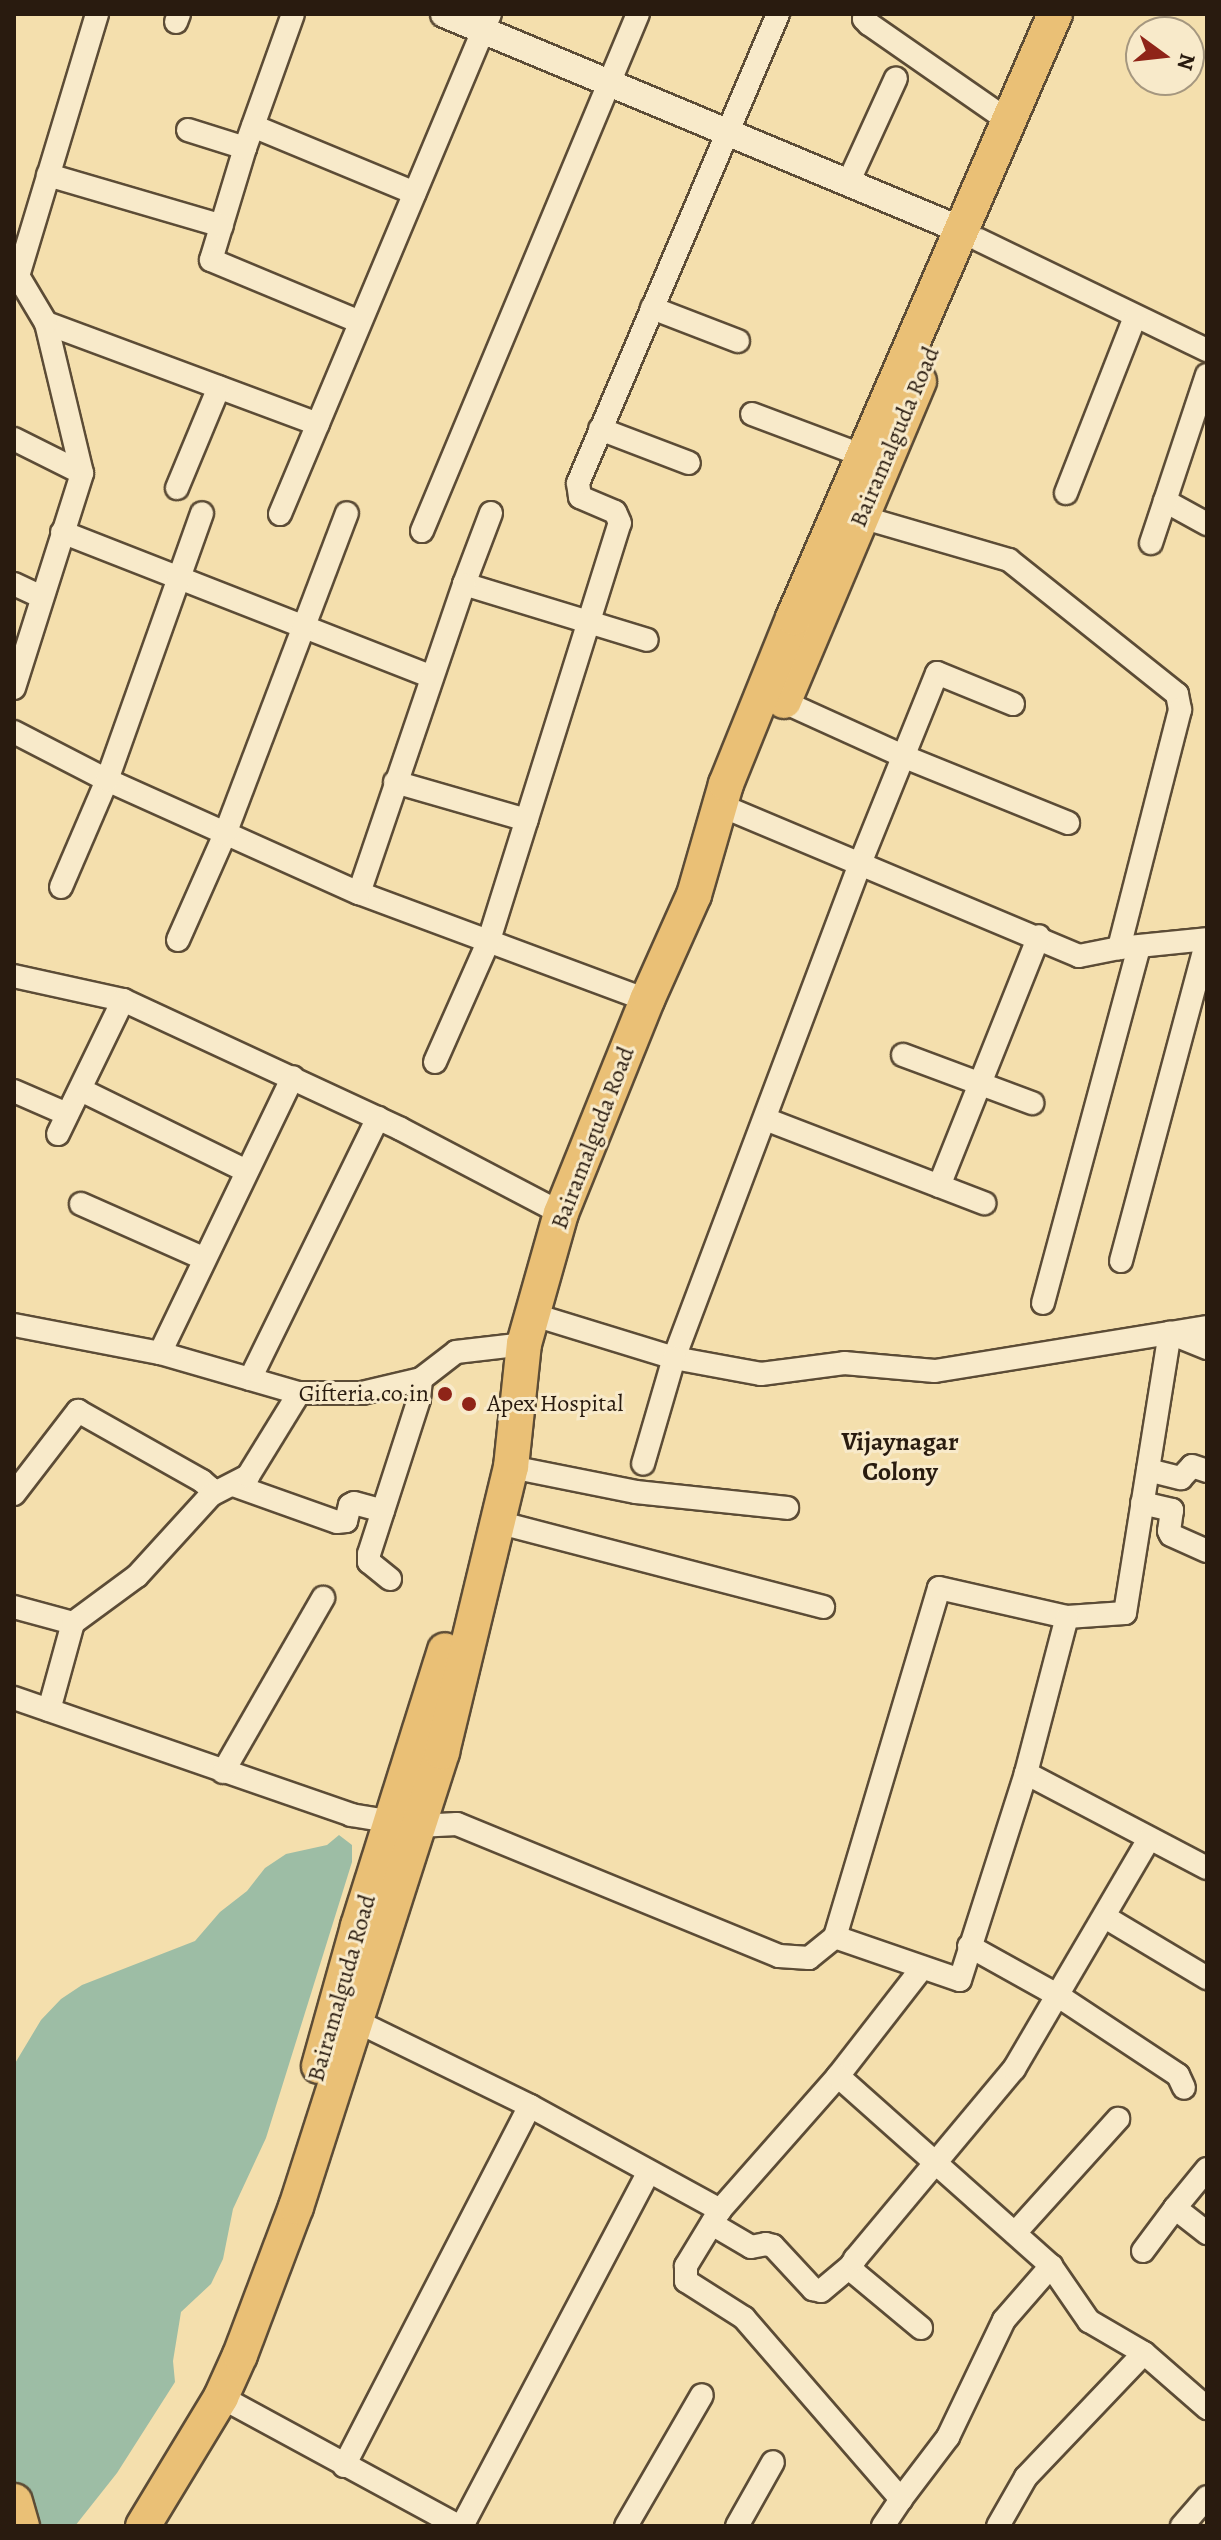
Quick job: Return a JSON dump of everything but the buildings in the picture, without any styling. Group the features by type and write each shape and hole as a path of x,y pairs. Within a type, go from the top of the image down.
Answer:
{"highway":[{"path":"14,2502 21,2526"}],"main road":[{"name":"Bairamalguda Road","path":"707,858 734,811 784,702 861,517 969,234 1007,120 1055,14"},
{"name":"Bairamalguda Road","path":"404,1824 442,1752 511,1467 513,1428 528,1329 561,1213 647,1000 694,895 726,784 861,455 1079,14"},
{"name":"Bairamalguda Road","path":"138,2516 249,2296 404,1824 493,1463 513,1428"},
{"name":"Bairamalguda Road","path":"138,2516 221,2397 296,2207 356,2021 370,1929"}],"street":[{"path":"293,14 245,148 211,260 360,322"},
{"path":"444,14 486,22 608,84 969,234 1207,350"},
{"path":"422,531 638,14"},
{"path":"435,1062 489,940 620,518 615,512 587,502 578,490 600,429 778,14"},
{"path":"866,14 864,19 869,24 1007,120"},
{"path":"14,688 82,473 46,323 16,276 93,15"},
{"path":"280,514 486,22"},
{"path":"848,183 896,78"},
{"path":"253,126 415,193"},
{"path":"188,130 245,148"},
{"path":"48,175 222,226"},
{"path":"652,308 738,341"},
{"path":"1066,493 1135,317"},
{"path":"46,323 318,424"},
{"path":"1151,543 1207,375"},
{"path":"177,488 219,387"},
{"path":"752,414 861,455"},
{"path":"600,429 689,463"},
{"path":"14,439 82,473"},
{"path":"1165,501 1207,524"},
{"path":"61,887 107,780 202,513"},
{"path":"178,940 225,834 347,513"},
{"path":"359,893 395,782 491,513"},
{"path":"861,517 1009,560 1177,694 1180,710 1129,947 1043,1303"},
{"path":"62,532 432,677"},
{"path":"14,584 42,597"},
{"path":"464,584 647,640"},
{"path":"643,1464 674,1358 860,864 937,673 1013,704"},
{"path":"784,702 905,757 1068,823"},
{"path":"14,732 107,780 359,893 647,1000"},
{"path":"395,782 527,820"},
{"path":"734,811 1039,936 1079,956 1129,947 1207,940 1121,1261"},
{"path":"939,1186 1039,936"},
{"path":"14,976 123,1000 378,1118 561,1213"},
{"path":"14,1091 62,1124 123,1000"},
{"path":"903,1055 1032,1103"},
{"path":"160,1353 203,1258 293,1077"},
{"path":"81,1090 246,1171"},
{"path":"250,1379 378,1118"},
{"path":"765,1119 984,1203"},
{"path":"81,1204 203,1258"},
{"path":"15,1326 160,1353 299,1393 362,1393 421,1379 456,1352 528,1329 761,1374 844,1363 935,1371 1207,1327"},
{"path":"1170,1333 1207,1348"},
{"path":"14,1698 351,1815 404,1824 457,1824 779,1956 809,1958 835,1937 939,1588 1067,1617 1125,1613 1170,1333"},
{"path":"390,1579 369,1562 419,1399 421,1379"},
{"path":"49,1710 73,1623 137,1576 211,1495 248,1476 299,1393"},
{"path":"14,1494 78,1411 202,1481 211,1495"},
{"path":"1148,1470 1181,1478 1192,1466 1207,1471"},
{"path":"511,1467 636,1492 787,1508"},
{"path":"233,1485 337,1522 346,1521 350,1505 354,1503 383,1511"},
{"path":"1142,1503 1172,1510 1170,1533 1179,1541 1207,1551"},
{"path":"497,1522 823,1607"},
{"path":"223,1772 323,1598"},
{"path":"14,1607 73,1623"},
{"path":"835,1937 960,1980 1026,1773 1067,1617"},
{"path":"1026,1773 1207,1868"},
{"path":"356,2021 530,2106 648,2173 716,2217 751,2247 773,2246 813,2289 821,2291 852,2265 1014,2069 1149,1839"},
{"path":"1105,1917 1207,1978"},
{"path":"969,1946 1057,1995 1178,2075 1184,2088"},
{"path":"901,2499 744,2318 686,2281 686,2266 716,2217 838,2076 922,1968"},
{"path":"838,2076 1051,2266 1089,2321 1144,2353 1207,2408"},
{"path":"344,2466 530,2106"},
{"path":"1015,2233 1118,2119"},
{"path":"1143,2251 1207,2169"},
{"path":"221,2397 344,2466 461,2526 648,2173"},
{"path":"1175,2208 1207,2233"},
{"path":"852,2265 855,2273 921,2328"},
{"path":"883,2526 948,2437 1004,2320 1051,2266"},
{"path":"998,2526 1026,2477 1144,2353"},
{"path":"626,2526 702,2395"},
{"path":"737,2526 773,2462"},
{"path":"1182,2526 1207,2497"}],"shaded area":[{"path":"339,1835 352,1845 352,1862 266,2138 233,2209 223,2259 211,2284 181,2312 173,2361 175,2382 117,2473 75,2526 28,2526 14,2501 14,2065 41,2020 61,1999 82,1985 195,1941 220,1912 247,1891 265,1868 286,1854 327,1845"}],"place":[{"name":"Gifteria.co.in","path":"445,1394"},
{"name":"Apex Hospital","path":"469,1404"}],"district":[{"name":"Vijaynagar Colony","path":"900,1457"}]}
